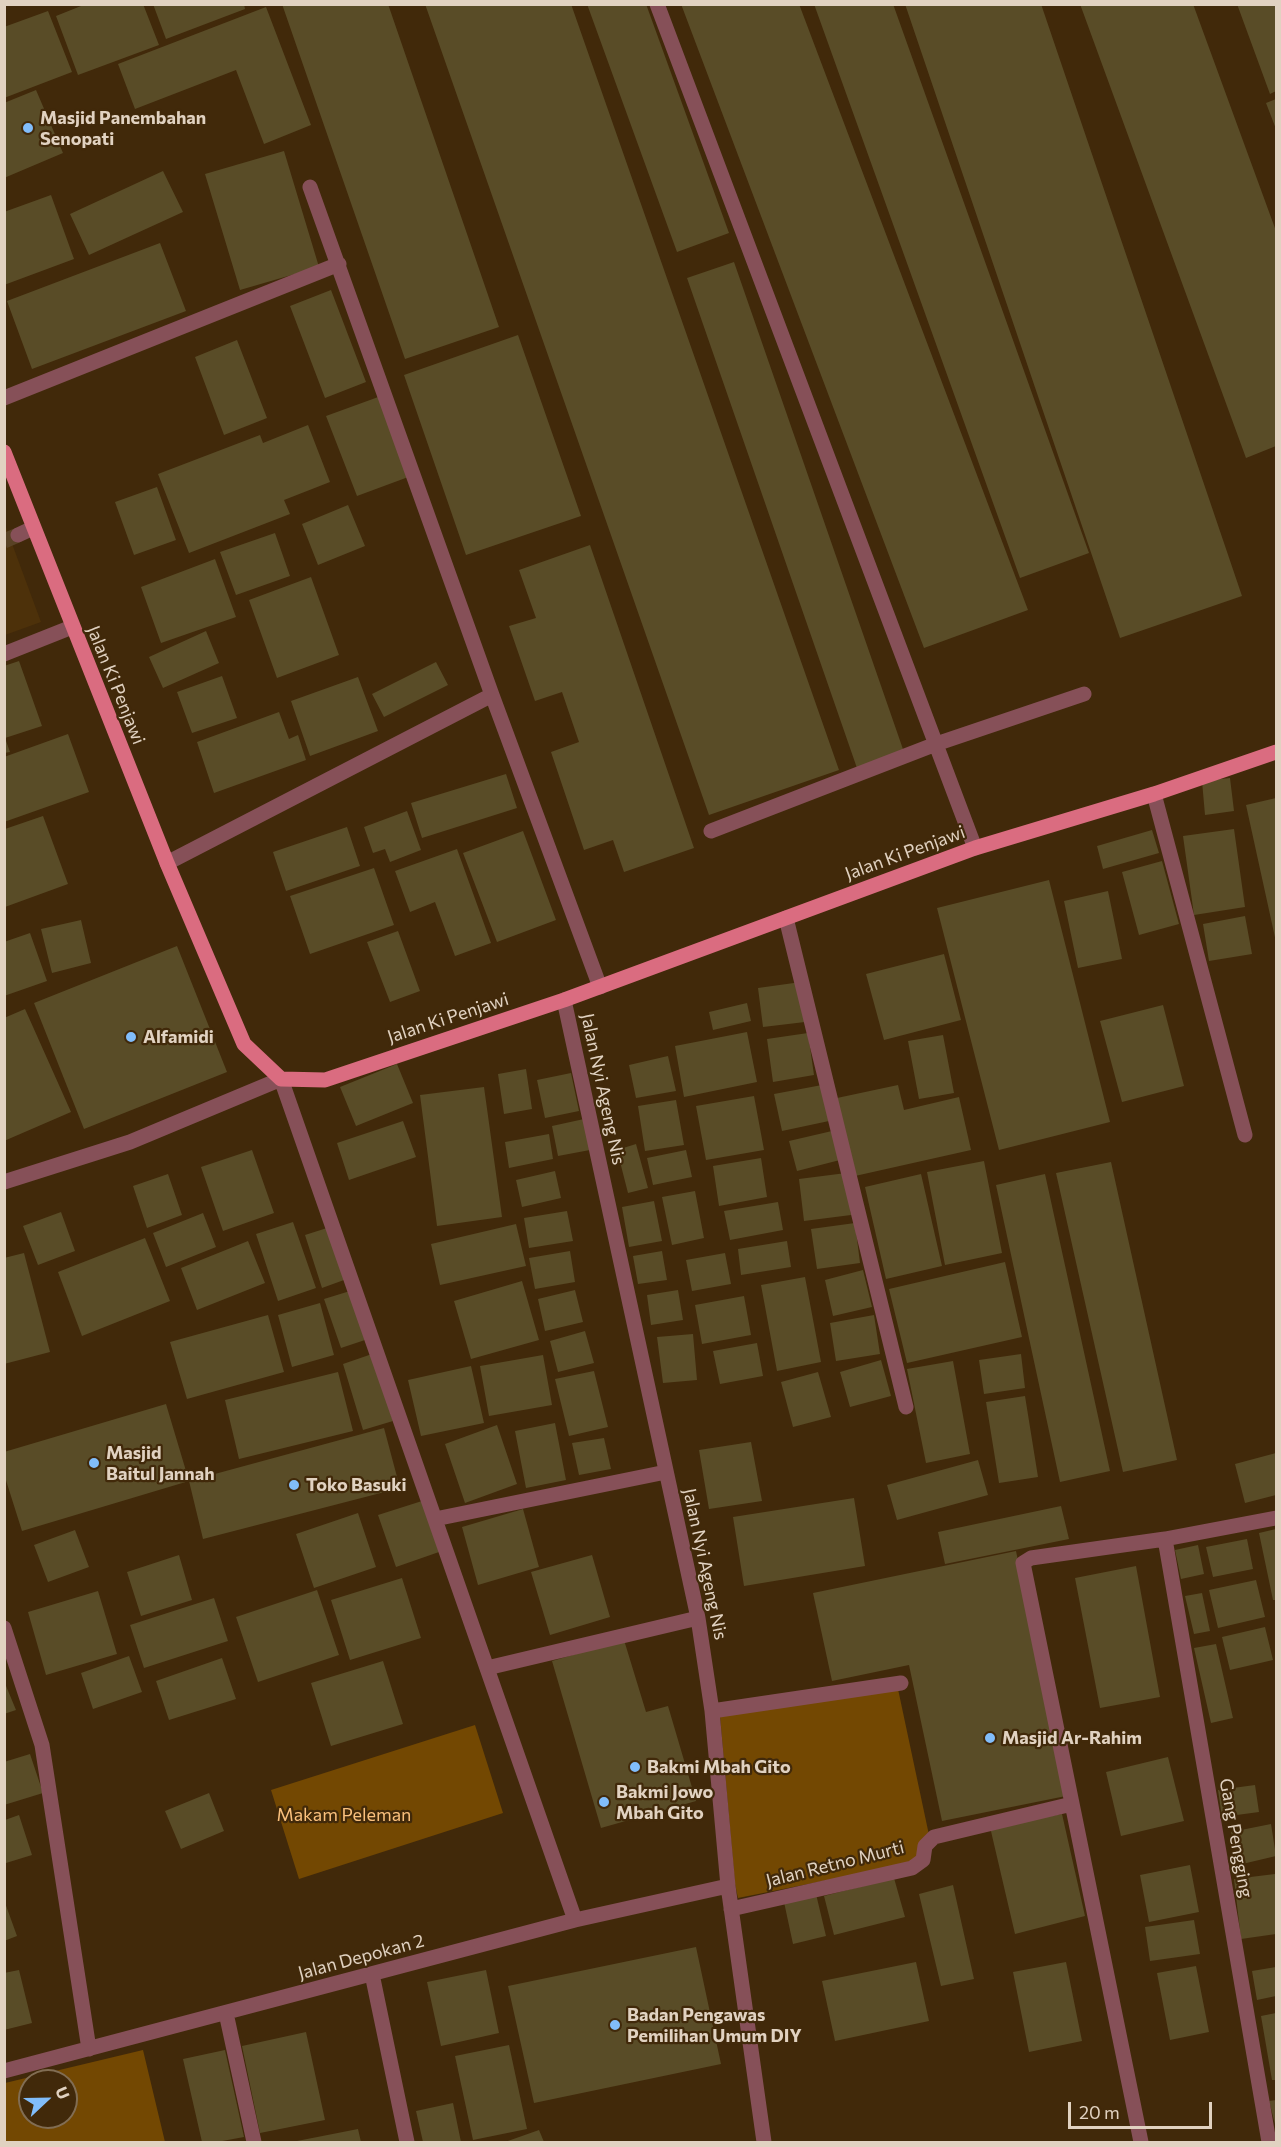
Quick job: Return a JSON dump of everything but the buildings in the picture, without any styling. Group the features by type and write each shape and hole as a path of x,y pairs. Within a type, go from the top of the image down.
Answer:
{"main road":[{"name":"Jalan Ki Penjawi","path":"4,452 167,863 244,1044 281,1079 325,1080 564,1000 975,848 1154,794 1276,752"}],"street":[{"path":"657,4 975,848"},
{"path":"310,187 492,695 600,987"},
{"path":"4,398 339,264"},
{"path":"18,535 33,528"},
{"path":"4,654 72,627"},
{"path":"711,831 936,744 1084,694"},
{"path":"167,863 492,695"},
{"path":"1154,794 1245,1135"},
{"path":"786,918 906,1407"},
{"name":"Jalan Nyi Ageng Nis","path":"564,1000 698,1618 712,1711 728,1886 764,2142"},
{"path":"4,1182 130,1142 281,1079 575,1920"},
{"path":"435,1519 666,1472"},
{"path":"1141,2142 1023,1563 1031,1558 1166,1539 1276,1518"},
{"name":"Gang Pengging","path":"1166,1539 1269,2142"},
{"path":"487,1668 698,1618"},
{"path":"4,1628 42,1744 89,2049"},
{"path":"712,1711 901,1683"},
{"name":"Jalan Retno Murti","path":"731,1909 912,1868 923,1860 925,1846 934,1837 1072,1804"},
{"name":"Jalan Depokan 2","path":"4,2071 575,1920 728,1886"},
{"path":"372,1974 407,2142"},
{"path":"226,2013 254,2142"}],"shaded area":[{"path":"4,522 41,622 5,635 4,635"}],"green space":[{"path":"898,1689 929,1835 918,1858 909,1864 738,1898 720,1716"},
{"name":"Makam Peleman","path":"475,1725 503,1813 299,1879 271,1790"},
{"path":"143,2050 165,2142 5,2142 5,2083 18,2080 18,2129 78,2129 78,2069 64,2069"}],"tunnel":[{"path":"4,541 18,535"}],"place":[{"name":"Masjid Panembahan Senopati","path":"28,128"},
{"name":"Alfamidi","path":"131,1037"},
{"name":"Masjid Baitul Jannah","path":"94,1463"},
{"name":"Toko Basuki","path":"294,1485"},
{"name":"Masjid Ar-Rahim","path":"990,1738"},
{"name":"Bakmi Mbah Gito","path":"635,1767"},
{"name":"Bakmi Jowo Mbah Gito","path":"604,1802"},
{"name":"Badan Pengawas Pemilihan Umum DIY","path":"615,2025"}]}
